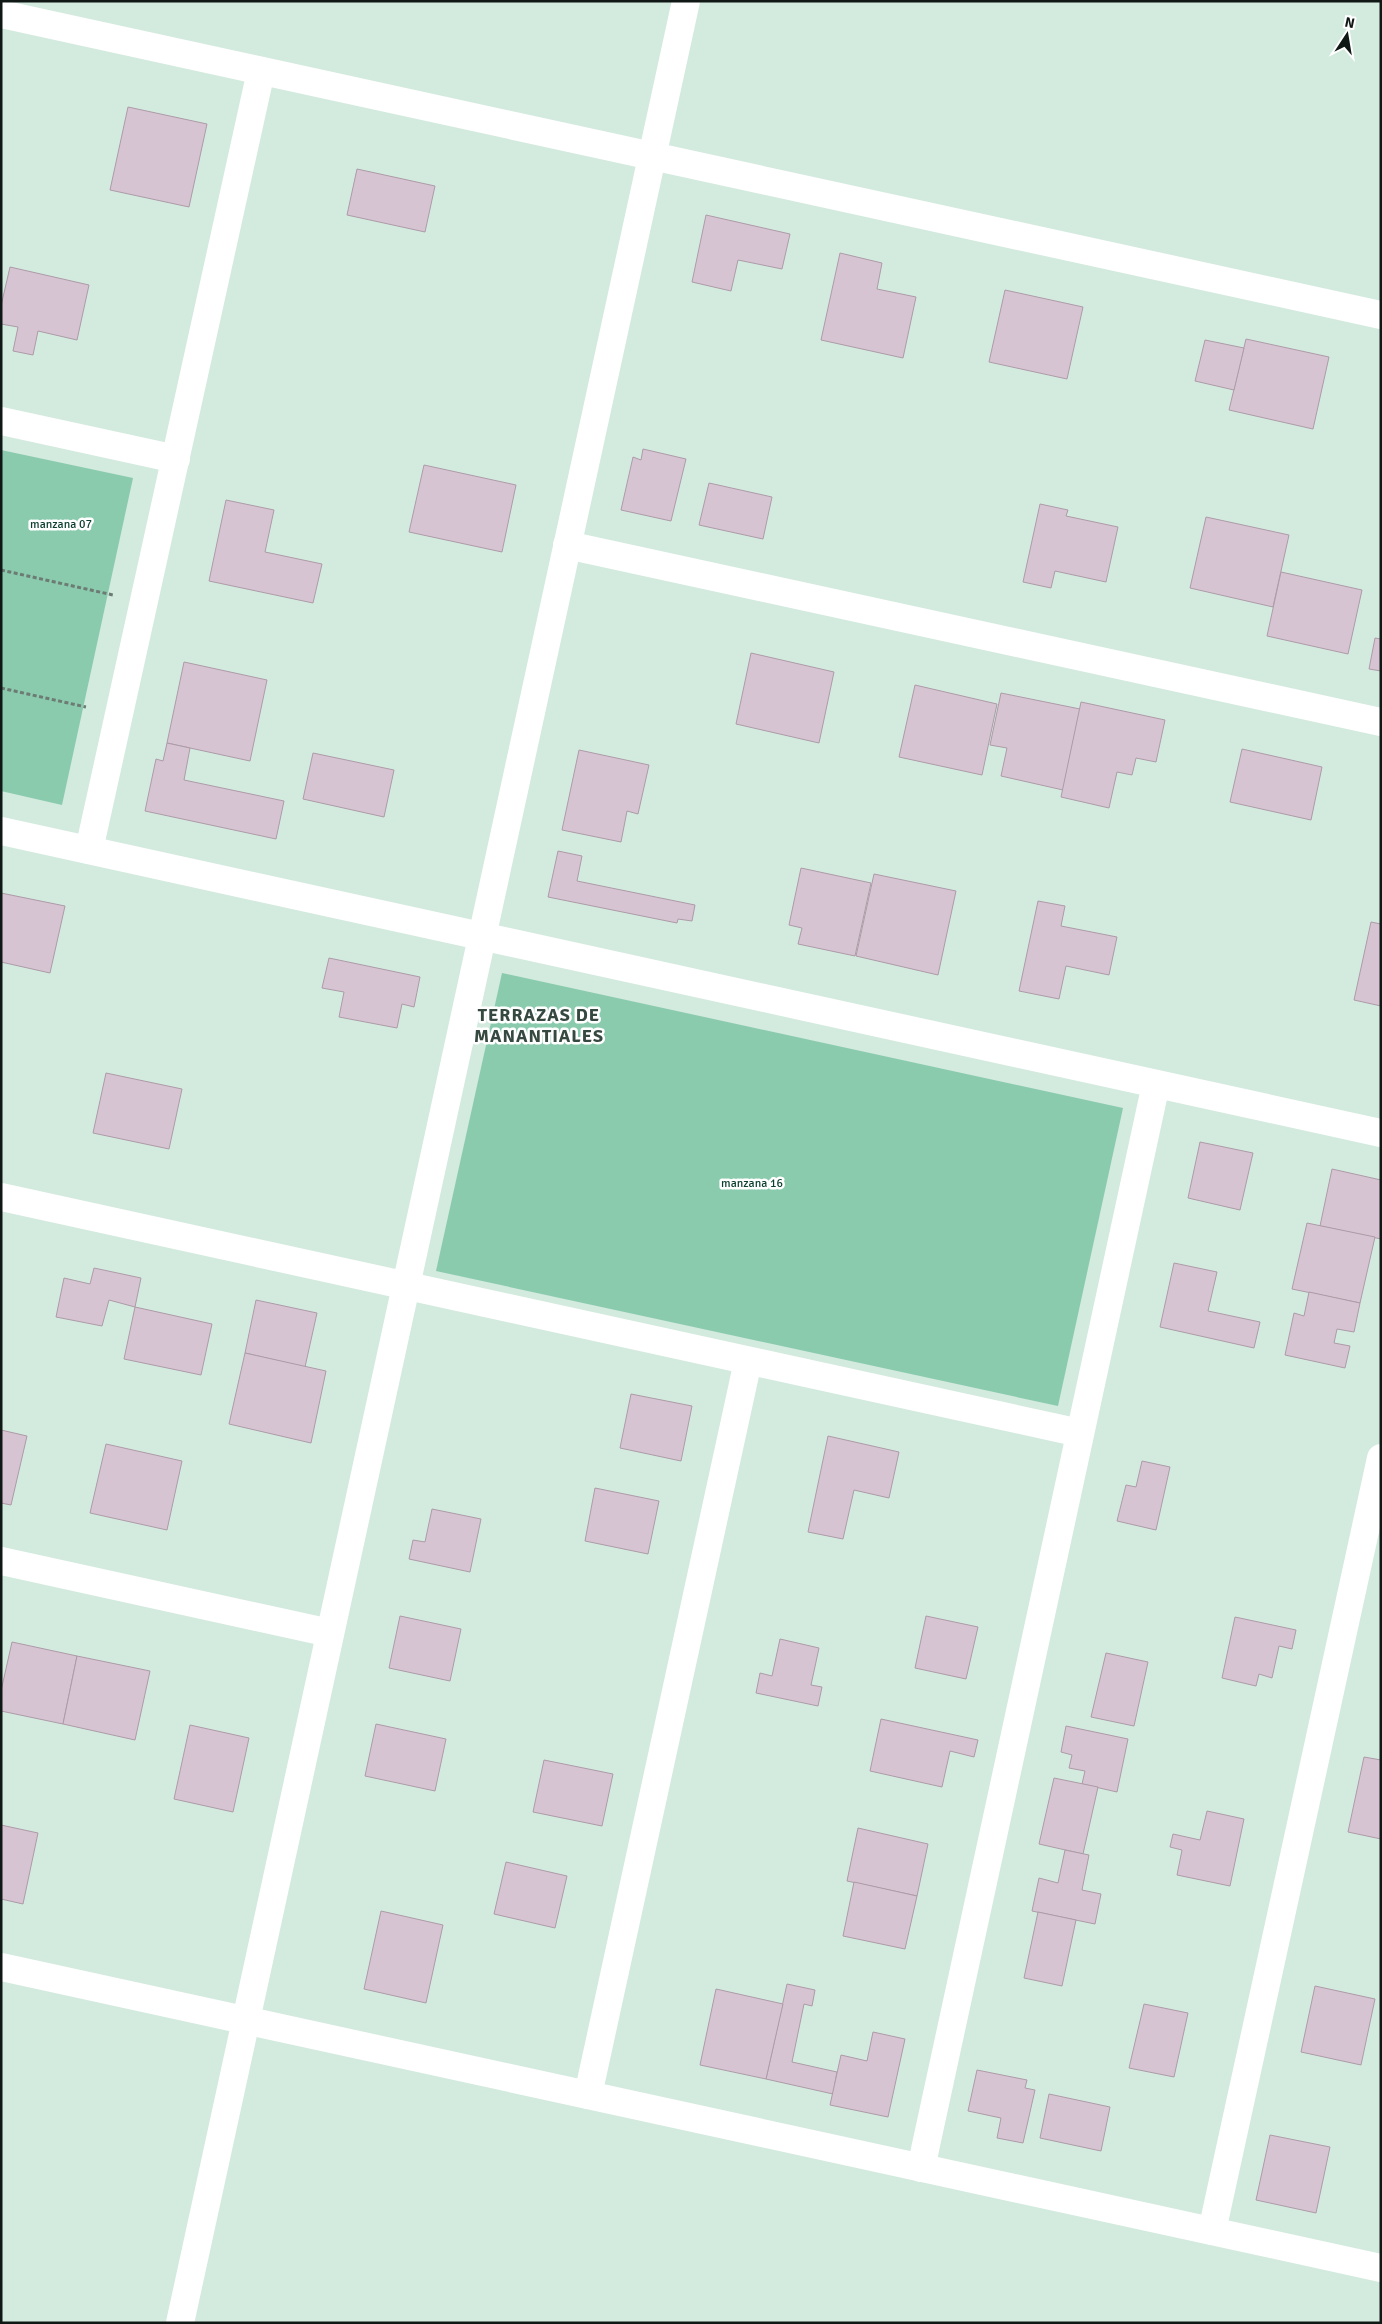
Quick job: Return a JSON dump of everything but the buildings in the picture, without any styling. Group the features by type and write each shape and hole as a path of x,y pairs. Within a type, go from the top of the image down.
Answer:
{"street":[{"path":"180,2323 686,1"},
{"path":"1,14 1381,315"},
{"path":"89,850 261,71"},
{"path":"1,421 176,459"},
{"path":"567,545 1381,722"},
{"path":"1,831 1381,1133"},
{"path":"920,2168 1156,1084"},
{"path":"1,1197 1080,1433"},
{"path":"588,2095 748,1361"},
{"path":"1212,2231 1381,1458"},
{"path":"1,1561 330,1633"},
{"path":"1,1967 1381,2268"}],"path":[{"path":"1,570 144,602"},
{"path":"1,688 119,714"}],"green space":[{"name":"manzana 07","path":"1,450 133,478 62,805 1,791"},
{"name":"manzana 16","path":"502,973 1123,1108 1058,1406 436,1271"}],"district":[{"name":"TERRAZAS DE MANANTIALES","path":"539,1025"}]}
